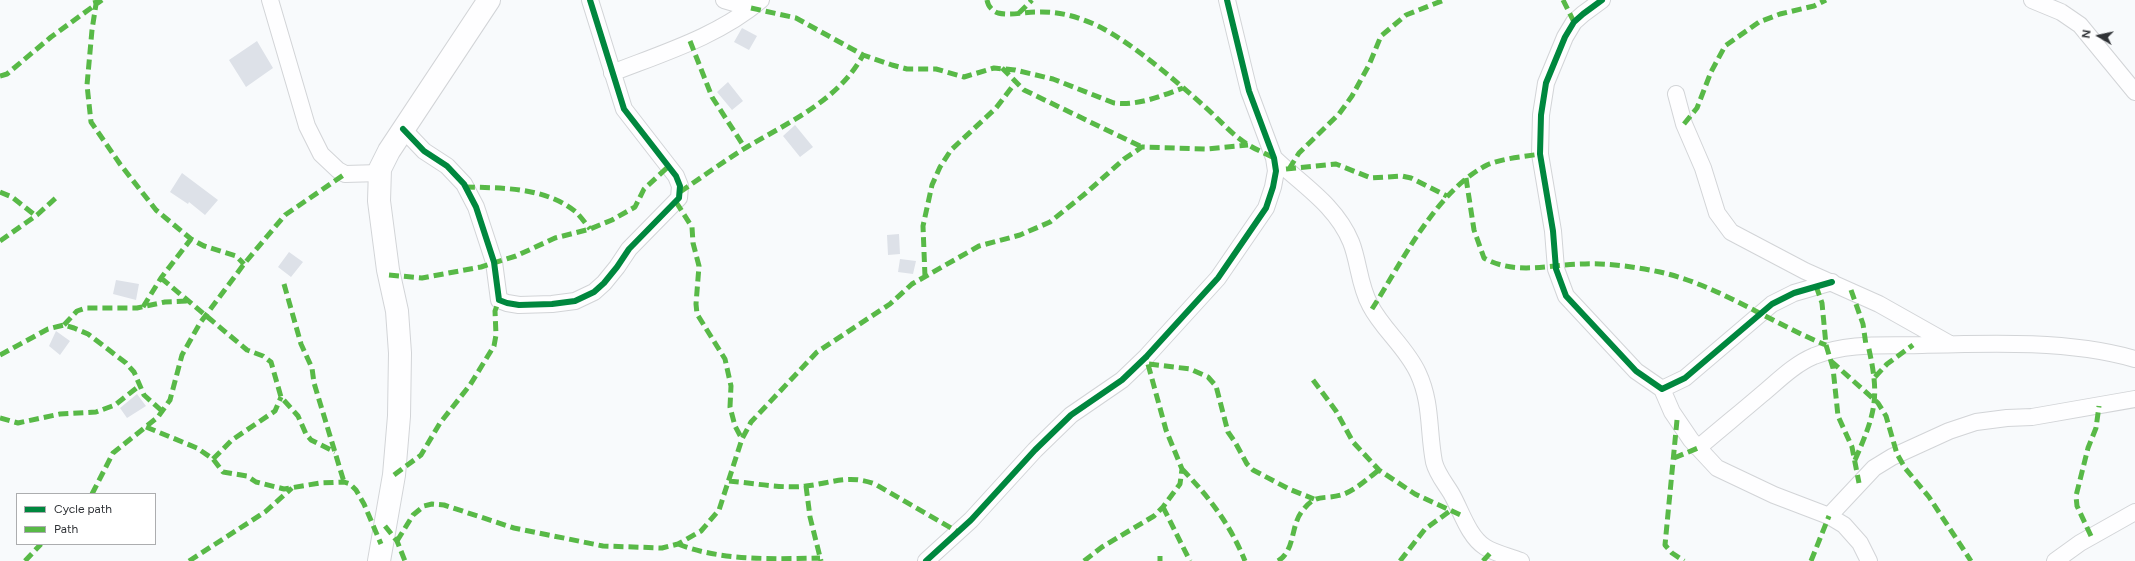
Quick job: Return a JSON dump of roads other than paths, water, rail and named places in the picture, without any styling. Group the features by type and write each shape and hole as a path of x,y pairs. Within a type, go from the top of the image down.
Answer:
{"street":[{"path":"270,0 307,126 321,154 333,166 345,174 380,173"},
{"path":"379,561 394,475 399,416 400,353 397,311 388,270 379,201 380,173 389,151 489,0"},
{"path":"403,129 424,151 448,166 464,184 476,207 494,262 499,300 507,303 519,304 552,304 575,300 594,292 604,283 628,249 676,202 680,192 676,176 624,109 590,0"},
{"path":"724,0 756,4"},
{"path":"926,561 971,520 1035,450 1071,415 1122,380 1198,302 1218,278 1266,208 1274,187 1276,171 1274,158 1249,91 1227,0"},
{"path":"1602,0 1574,22 1565,37 1546,83 1541,115 1540,154 1552,231 1556,269 1566,296 1636,371 1662,389 1672,412 1698,448 1717,468 1774,495 1829,516 1844,525 1854,535 1869,561"},
{"path":"2032,0 2061,12 2080,25 2135,92"},
{"path":"612,73 718,30 756,4"},
{"path":"1676,94 1684,124 1703,168 1712,199 1723,224 1731,232 1805,271 1879,304 1950,344"},
{"path":"1274,158 1296,179 1323,201 1334,213 1347,234 1351,243 1362,289 1369,304 1380,322 1400,344 1418,373 1428,402 1434,463 1439,476 1451,492 1473,535 1483,546 1492,551 1521,561"},
{"path":"1662,389 1686,378 1772,304 1794,293 1832,282"},
{"path":"1698,448 1795,366 1815,356 1848,347 1868,345 1950,344 2070,347 2111,352 2135,359"},
{"path":"1829,516 1874,468 1892,457 1949,431 1976,422 2007,418 2032,417 2135,399"},
{"path":"2055,561 2080,543 2135,512"}]}
